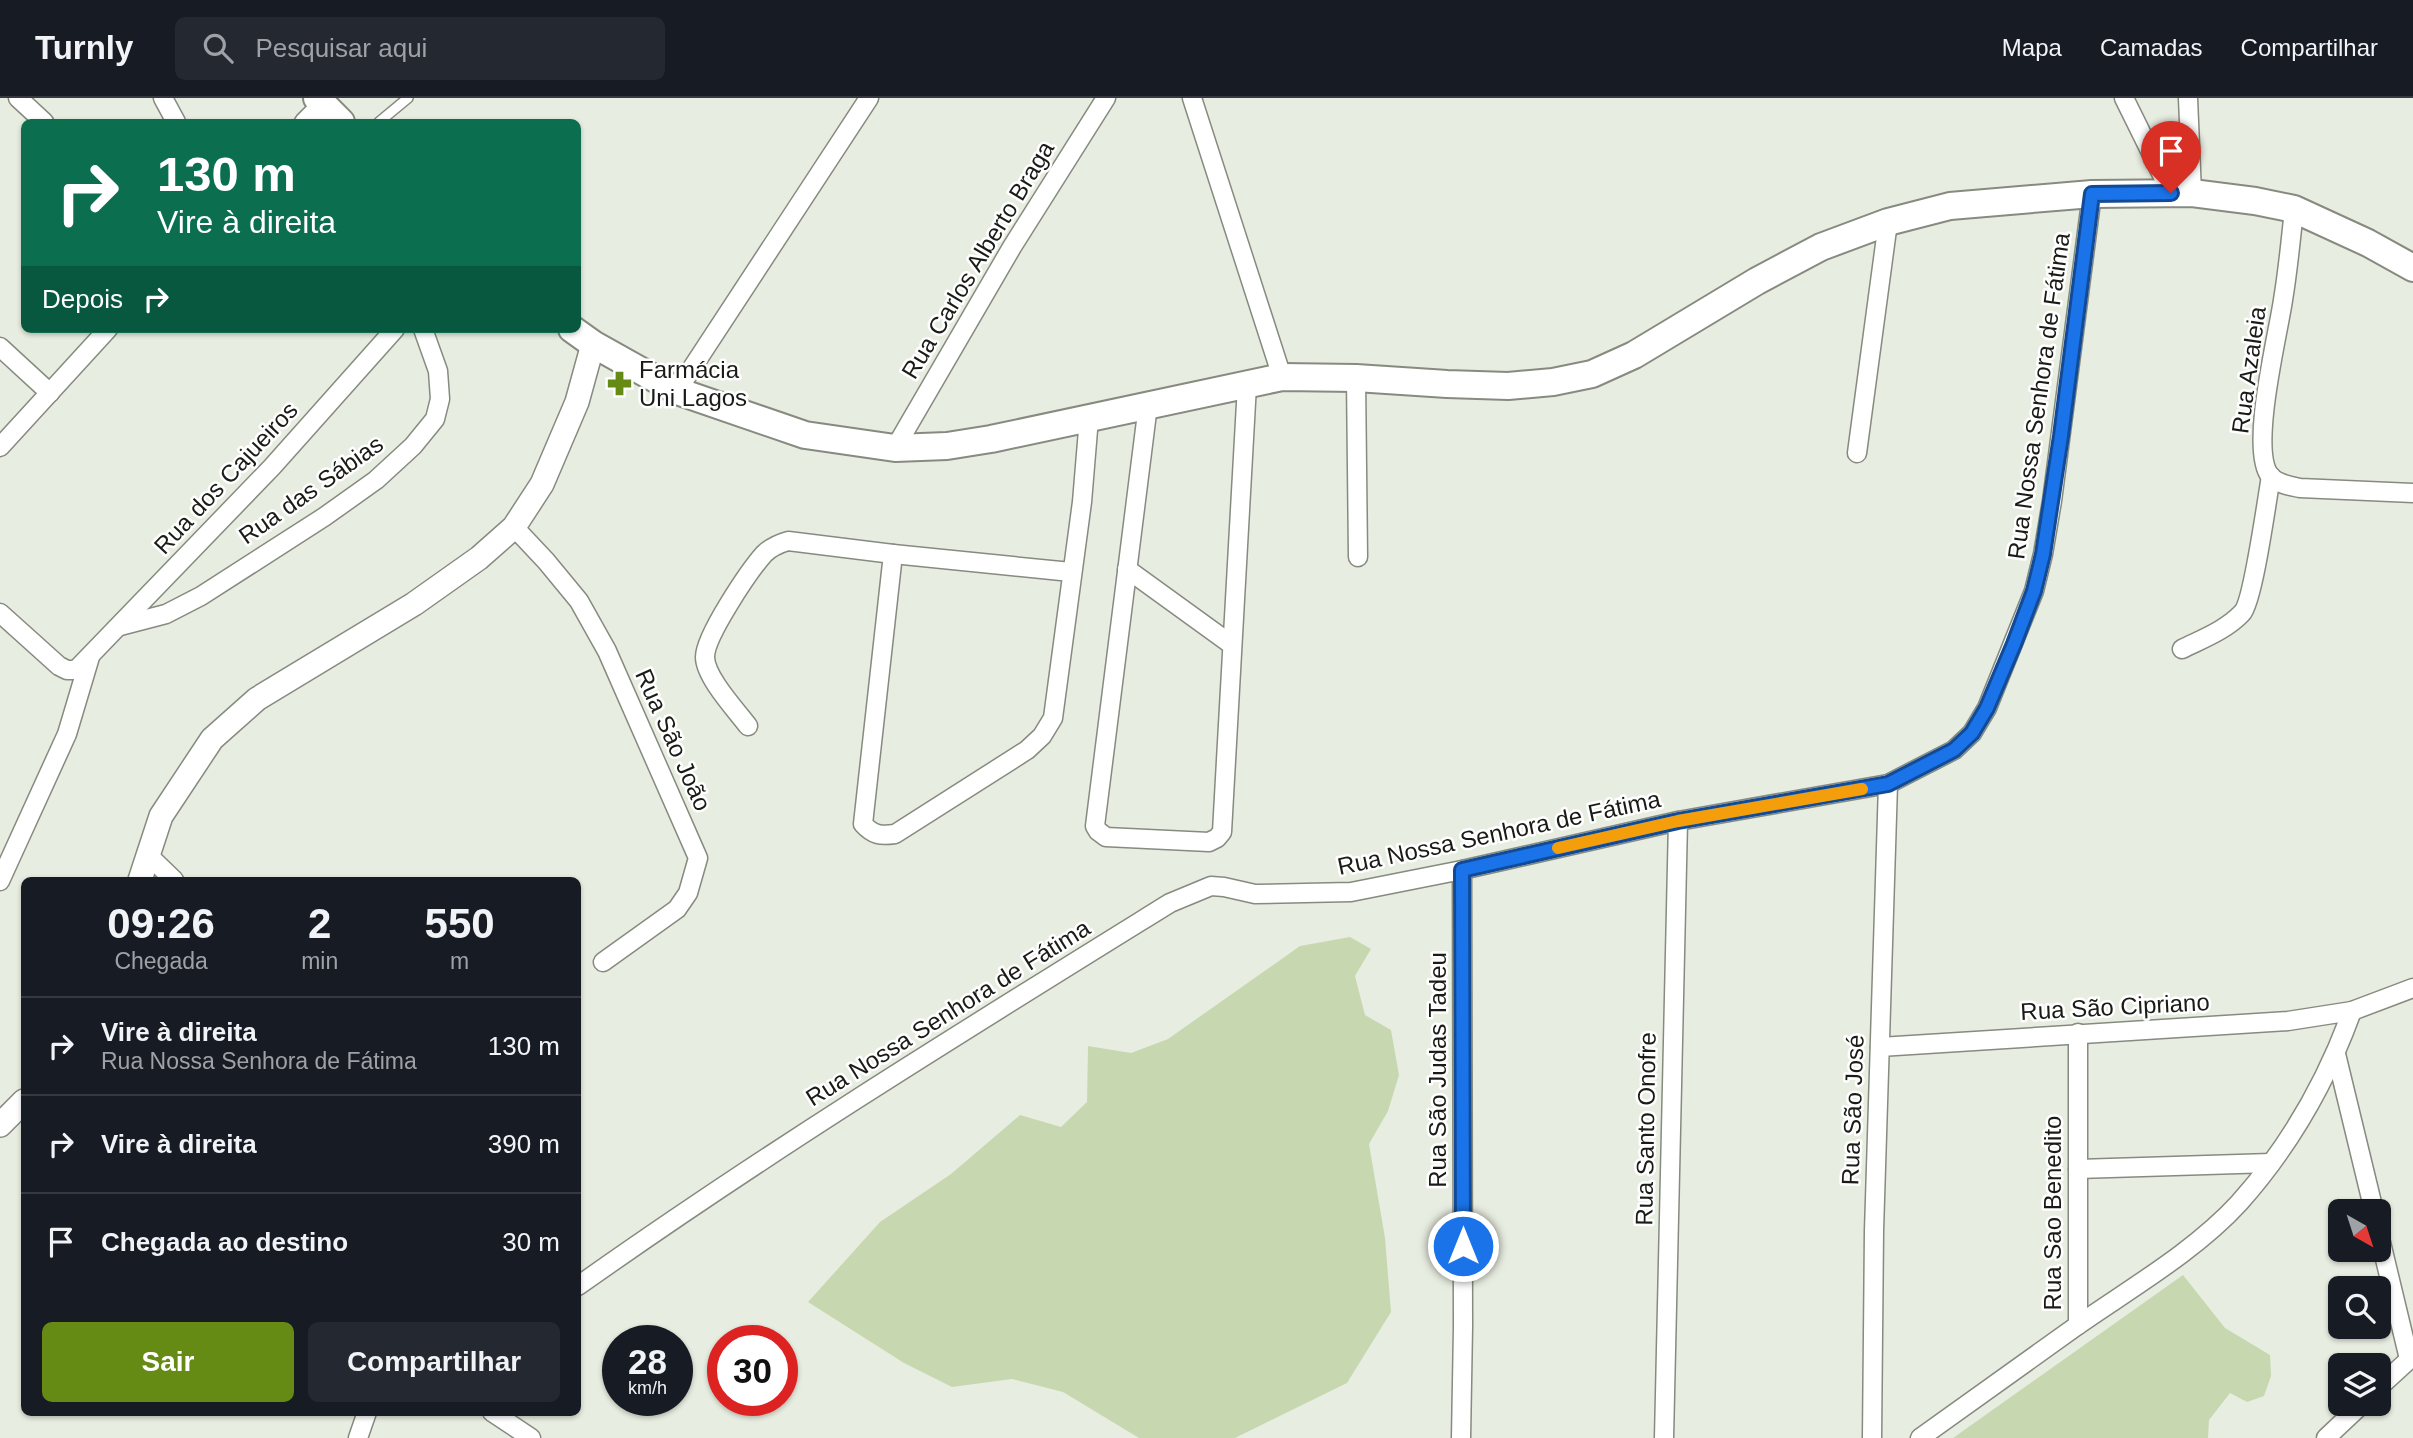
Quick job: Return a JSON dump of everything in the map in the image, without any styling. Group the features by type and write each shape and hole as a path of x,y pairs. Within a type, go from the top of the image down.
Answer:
{"main road":[{"path":"314,108 335,119"},
{"path":"582,337 677,391 805,435 895,448 947,446 991,439 1282,377 1508,386 1553,382 1592,374 1633,355 1757,281 1821,247 1888,222 1951,206 2092,194 2182,193 2294,209 2368,243 2413,268"}],"street":[{"path":"19,98 41,119"},
{"path":"163,98 174,119"},
{"path":"677,391 869,98"},
{"name":"Rua Carlos Alberto Braga","path":"895,448 1012,247 1106,98"},
{"path":"1192,98 1282,377"},
{"path":"2124,98 2182,193"},
{"path":"2182,193 2189,98"},
{"name":"Rua Nossa Senhora de Fátima","path":"581,1284 657,1230 881,1082 1170,903 1211,886 1255,894 1350,892 1462,870 1678,821 1888,784 1954,750 1972,733 1987,708 2034,591 2052,501 2092,194"},
{"name":"Rua Azaleia","path":"2271,476 2265,464 2262,445 2263,418 2284,299 2294,209"},
{"path":"1857,453 1888,222"},
{"path":"0,447 104,333"},
{"name":"Rua dos Cajueiros","path":"0,613 59,666 76,670 272,467 391,333"},
{"name":"Rua das Sábias","path":"120,626 166,614 201,596 366,488 413,446 435,419 440,399 438,371 424,333"},
{"path":"141,877 161,816 212,739 257,699 414,604 479,558 514,527 547,472 577,402 582,337"},
{"path":"0,347 50,393"},
{"path":"1356,378 1357,557"},
{"path":"1148,405 1095,826 1102,835 1209,842 1222,832 1247,385"},
{"path":"893,554 863,824 870,832 881,836 895,834 1027,750 1042,736 1053,718 1090,418"},
{"path":"2182,649 2226,627 2244,611 2254,572 2271,476 2283,484 2300,488 2413,493"},
{"name":"Rua São João","path":"514,527 579,601 607,650 698,858 688,893 677,909 603,961"},
{"path":"748,726 709,673 705,657 709,641 742,582 775,545 788,541 1071,572"},
{"path":"1127,569 1232,645"},
{"name":"Rua dos Cajueiros","path":"0,881 67,734 90,657"},
{"name":"Rua São José","path":"1872,1438 1874,1231 1888,784"},
{"name":"Rua Santo Onofre","path":"1664,1438 1678,821"},
{"path":"147,854 171,877"},
{"name":"Rua São Judas Tadeu","path":"1461,1438 1462,870"},
{"name":"Rua São Cipriano","path":"1880,1047 2288,1021 2352,1011 2413,988"},
{"path":"2078,1325 2197,1241 2238,1203 2271,1163 2310,1104 2336,1055 2352,1011"},
{"name":"Rua Sao Benedito","path":"1920,1438 2078,1325 2078,1033"},
{"path":"2336,1055 2371,1199"},
{"path":"0,1125 21,1104"},
{"path":"2078,1169 2271,1163"},
{"path":"2386,1262 2411,1357 2391,1376"},
{"path":"358,1438 366,1416"},
{"path":"498,1416 531,1438"},
{"path":"2326,1438 2349,1416"}],"lane":[{"path":"383,119 408,98"}],"green space":[{"path":"1350,937 1371,949 1355,976 1365,1015 1391,1030 1399,1075 1388,1111 1369,1144 1385,1238 1391,1312 1347,1383 1235,1438 1139,1438 1063,1392 1012,1379 952,1387 904,1363 808,1302 880,1222 951,1174 1020,1115 1061,1127 1087,1102 1088,1046 1131,1053 1168,1039 1300,946"},
{"path":"2183,1275 2225,1328 2270,1355 2271,1376 2264,1396 2247,1402 2230,1393 2209,1420 2208,1438 1953,1438"}],"slow traffic":[{"path":"1558,848 1678,821 1862,789"}],"place":[{"name":"Farmácia Uni Lagos","path":"619,384"}],"route":[{"path":"1463,1246 1462,870 1678,821 1888,784 1954,750 1972,733 1987,708 2014,644 2034,591 2043,554 2092,194 2171,193"}]}
